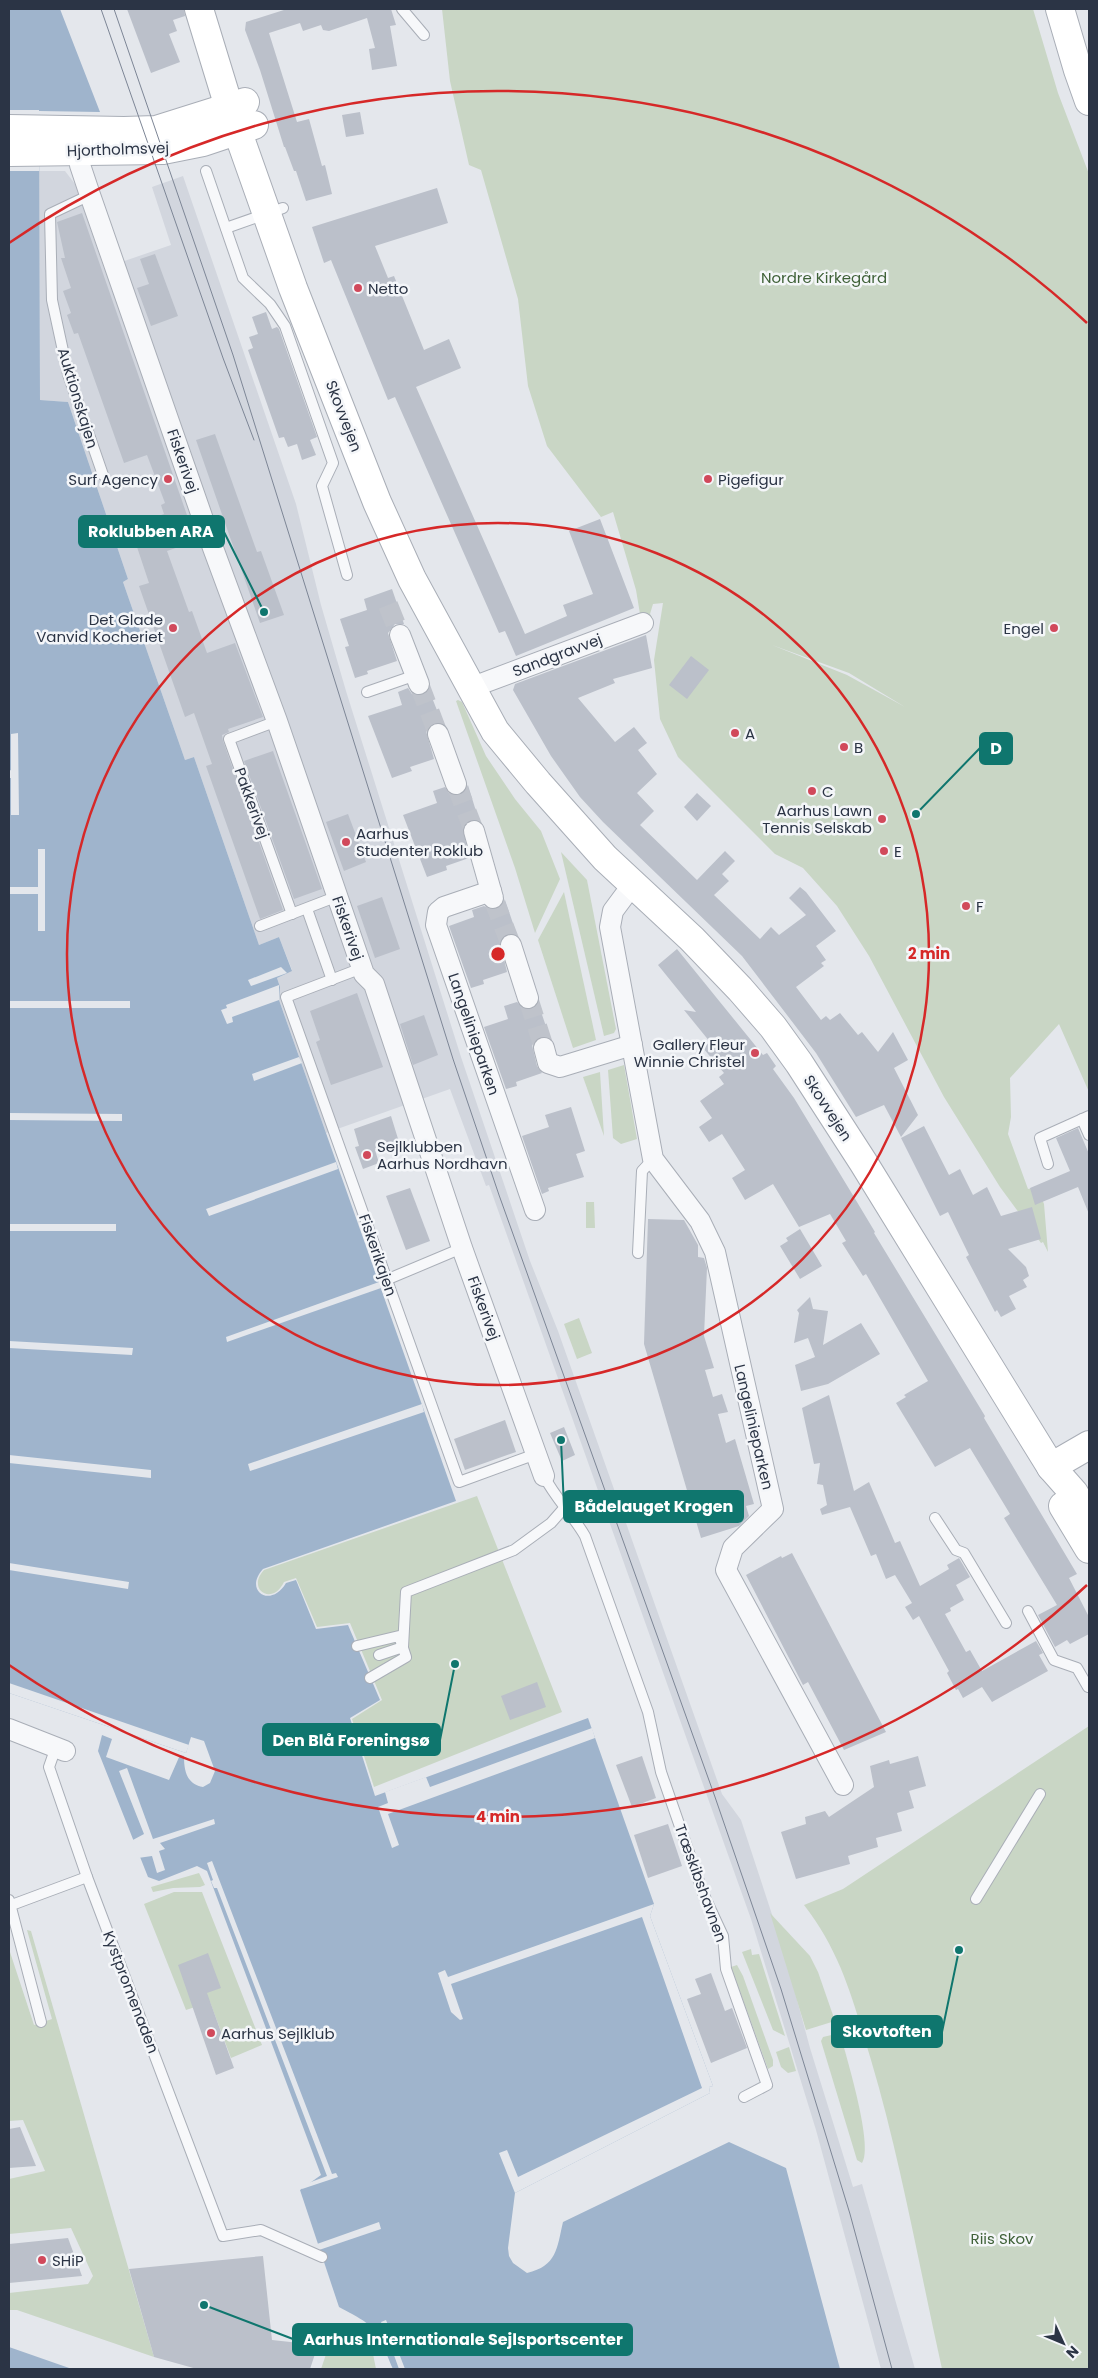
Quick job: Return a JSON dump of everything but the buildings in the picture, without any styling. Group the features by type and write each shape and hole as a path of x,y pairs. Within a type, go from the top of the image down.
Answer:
{"street":[{"name":"Skovvejen","path":"206,9 275,211 426,571 478,685 549,794 606,858 740,989 800,1063 1051,1467"},
{"path":"1060,9 1089,102"},
{"name":"Hjortholmsvej","path":"9,140 78,140 163,150 203,142 242,116"},
{"name":"Fiskerivej","path":"78,140 80,165 213,548 277,721 364,974 374,984 462,1248 544,1476"},
{"name":"Sandgravvej","path":"478,685 643,623"},
{"path":"400,636 417,679"},
{"path":"438,734 456,784"},
{"name":"Langelinieparken","path":"474,831 492,894 444,907 438,912 436,925 535,1210"},
{"name":"Langelinieparken","path":"634,884 613,911 610,927 623,1048 652,1159 700,1221 715,1252 773,1509 733,1548 726,1570 843,1785"},
{"path":"511,945 528,998"},
{"path":"544,1048 548,1063 560,1067 623,1048"},
{"path":"1051,1467 1089,1444"},
{"path":"1051,1467 1074,1493 1089,1519"},
{"path":"1051,1467 1060,1501 1089,1549"},
{"name":"Kystpromenaden","path":"9,1729 61,1749"}],"lane":[{"path":"402,9 424,35"},
{"path":"206,171 243,278 270,304 284,326 333,463 322,486 347,575"},
{"name":"Auktionskajen","path":"90,195 50,214 52,300 68,374 103,475"},
{"path":"226,228 275,211"},
{"path":"366,692 417,679"},
{"name":"Pakkerivej","path":"277,721 229,739 292,914"},
{"path":"260,926 338,896"},
{"path":"307,909 332,980"},
{"name":"Fiskerikajen","path":"362,968 286,997 386,1280 459,1482 536,1454"},
{"path":"1048,1164 1040,1138 1086,1117 1089,1135"},
{"path":"638,1253 642,1171 652,1159"},
{"path":"386,1280 462,1248"},
{"name":"Fiskerivej","path":"544,1476 553,1492 586,1536 648,1712"},
{"path":"403,1647 406,1592 514,1550 551,1523 565,1507"},
{"path":"934,1518 956,1550 964,1553 1006,1623"},
{"path":"1028,1611 1054,1660 1077,1668 1088,1687"},
{"path":"357,1646 399,1636 406,1657 370,1678"},
{"path":"379,1655 403,1647"},
{"name":"Træskibshavnen","path":"648,1712 661,1772 703,1893 723,1936 726,1969 767,2085 744,2097"},
{"name":"Kystpromenaden","path":"61,1749 49,1767 87,1877 223,2236 261,2230 322,2256"},
{"path":"976,1899 1040,1794"},
{"path":"41,2022 9,1904 87,1877"}],"shaded area":[{"path":"39,171 65,171 75,184 104,268 171,245 152,187 183,176 296,504 321,605 346,691 461,1057 530,1261 558,1331 722,1794 741,1820 783,1948 810,2048 853,2187 862,2184 915,2369 881,2369 816,2130 751,1919 489,1185 486,1186 450,1089 326,1133 279,1000 280,987 277,978 292,970 279,937 259,945 194,757 185,760 123,582 128,579 68,402 40,400"}],"green space":[{"name":"Nordre Kirkegård","path":"442,9 1033,9 1058,93 1089,174 1089,1092 1059,1024 1010,1078 1011,1117 1008,1134 1028,1189 1037,1187 1044,1204 1048,1252 1043,1242 1041,1243 1000,1187 944,1097 869,956 837,906 803,868 775,854 678,757 660,719 654,660 663,603 653,604 650,614 652,617 641,620 636,590 613,512 601,517 547,446 528,386 518,299 481,170 469,165 450,81","holes":["772,645 849,673 905,707 847,675"]},
{"path":"456,701 462,702 486,756 515,799 541,831 560,879 535,933 515,868"},
{"path":"561,852 587,880 616,1029 614,1033 604,1036"},
{"path":"564,892 596,1040 573,1048 538,940"},
{"path":"624,1065 637,1139 621,1144 613,1138 608,1070"},
{"path":"600,1072 604,1136 583,1077"},
{"path":"586,1202 594,1202 595,1228 586,1228"},
{"path":"579,1318 592,1353 577,1359 564,1324"},
{"path":"477,1496 562,1712 374,1787 352,1719 382,1700 350,1623 317,1627 296,1578 284,1582 279,1589 268,1594 259,1589 259,1577 264,1570"},
{"name":"Riis Skov","path":"1089,1726 1089,2369 942,2369 901,2175 871,2060 852,1998 837,1960 817,1923 804,1905 843,1889"},
{"path":"199,1873 205,1885 200,1887 173,1888 153,1892 151,1887"},
{"path":"174,1892 202,1892 262,2045 231,2058 210,2002 186,2010 144,1904"},
{"path":"770,1913 810,1956 818,1972 835,2021 806,2030"},
{"path":"27,1930 31,1931 154,2357 17,2310 9,2310 9,2293 88,2284 93,2276 71,2228 9,2234 9,2179 45,2171 23,2120 9,2121 9,1949 34,2025 52,2019"},
{"path":"751,1949 752,1955 759,1954 785,2036 773,2030 742,1952"},
{"path":"737,1965 743,1976 773,2060 773,2066 768,2069 731,1967"},
{"path":"840,2033 862,2120 865,2153 862,2163 857,2160 821,2041 823,2037"},
{"path":"789,2047 796,2071 788,2073 781,2067 776,2052"},
{"path":"334,2331 371,2344 376,2369 321,2369"}],"water":[{"path":"10,9 60,9 100,112 39,111 40,400 68,402 128,579 123,582 185,760 194,757 259,945 279,937 292,971 277,978 280,987 279,1000 456,1501 263,1569 256,1584 258,1590 261,1594 267,1596 273,1595 280,1591 286,1583 296,1580 316,1629 348,1625 380,1700 350,1718 375,1796 588,1718 654,1904 650,1916 713,2086 709,2087 710,2093 515,2193 508,2248 509,2256 513,2263 527,2273 537,2270 550,2261 554,2255 563,2222 729,2142 786,2168 840,2369 393,2369 375,2331 362,2320 339,2307 300,2190 321,2175 207,1871 197,1866 159,1881 148,1877 98,1751 102,1735 112,1739 106,1757 169,1780 180,1755 184,1756 186,1772 190,1780 203,1787 210,1783 215,1771 204,1741 191,1737 186,1753 9,1693"},
{"path":"9,2347 72,2369 9,2369"}],"pier":[{"path":"10,110 39,110 39,171 10,171"},
{"path":"18,733 19,815 11,815 11,778 9,778 9,771 11,770 11,734"},
{"path":"38,849 45,849 45,931 38,931 38,894 9,894 9,887 38,887"},
{"path":"281,967 287,973 251,986 248,980"},
{"path":"279,985 279,1000 232,1017 233,1022 227,1024 221,1010 227,1008 226,1005"},
{"path":"9,1001 130,1001 130,1008 9,1008"},
{"path":"299,1057 302,1063 254,1081 252,1074"},
{"path":"9,1113 122,1114 122,1121 9,1120"},
{"path":"336,1162 338,1169 209,1216 206,1209"},
{"path":"9,1224 116,1224 116,1231 9,1231"},
{"path":"379,1282 381,1288 227,1342 226,1337"},
{"path":"9,1341 133,1348 132,1355 9,1348"},
{"path":"422,1404 424,1412 250,1471 248,1464"},
{"path":"9,1455 151,1470 151,1478 9,1463"},
{"path":"9,1563 129,1582 128,1589 9,1570"},
{"path":"9,1683 189,1745 186,1753 9,1693"},
{"path":"592,1728 595,1738 388,1814 399,1845 392,1848 378,1807 388,1803 385,1792 426,1777 430,1787"},
{"path":"127,1768 153,1839 214,1819 215,1824 160,1843 165,1849 159,1851 165,1870 157,1873 152,1856 138,1858 131,1841 144,1834 119,1771"},
{"path":"212,1861 332,2174 336,2173 338,2177 302,2189 303,2185 327,2176 217,1888 214,1888 211,1881 213,1880 207,1863"},
{"path":"654,1904 650,1916 713,2086 709,2087 710,2093 515,2193 499,2153 507,2150 518,2177 702,2088 642,1917 451,1984 463,2019 460,2020 451,2012 438,1973 445,1970 448,1977"},
{"path":"379,2222 381,2229 319,2250 317,2244"},
{"path":"386,2320 405,2369 399,2369 387,2336 380,2338 377,2331 384,2329 381,2322"}],"tunnel":[{"path":"388,605 400,635"},
{"path":"419,684 438,734"},
{"path":"456,784 474,831"},
{"path":"493,898 511,945"},
{"path":"528,998 544,1048"}],"tram line":[{"path":"101,9 223,358 254,440"},
{"path":"114,9 233,355 453,1059 499,1195 715,1797 781,1989 850,2214 892,2369"}],"place":[{"name":"Netto","path":"358,288"},
{"name":"Surf Agency","path":"168,479"},
{"name":"Pigefigur","path":"708,479"},
{"name":"Roklubben ARA","path":"264,612"},
{"name":"Det Glade Vanvid Kocheriet","path":"173,628"},
{"name":"Engel","path":"1054,628"},
{"name":"A","path":"735,733"},
{"name":"B","path":"844,747"},
{"name":"C","path":"812,791"},
{"name":"D","path":"916,814"},
{"name":"Aarhus Lawn Tennis Selskab","path":"882,819"},
{"name":"Aarhus Studenter Roklub","path":"346,842"},
{"name":"E","path":"884,851"},
{"name":"F","path":"966,906"},
{"name":"Gallery Fleur Winnie Christel","path":"755,1053"},
{"name":"Sejlklubben Aarhus Nordhavn","path":"367,1155"},
{"name":"Bådelauget Krogen","path":"561,1440"},
{"name":"Den Blå Foreningsø","path":"455,1664"},
{"name":"Skovtoften","path":"959,1950"},
{"name":"Aarhus Sejlklub","path":"211,2033"},
{"name":"SHiP","path":"42,2260"},
{"name":"Aarhus Internationale Sejlsportscenter","path":"204,2305"}]}
